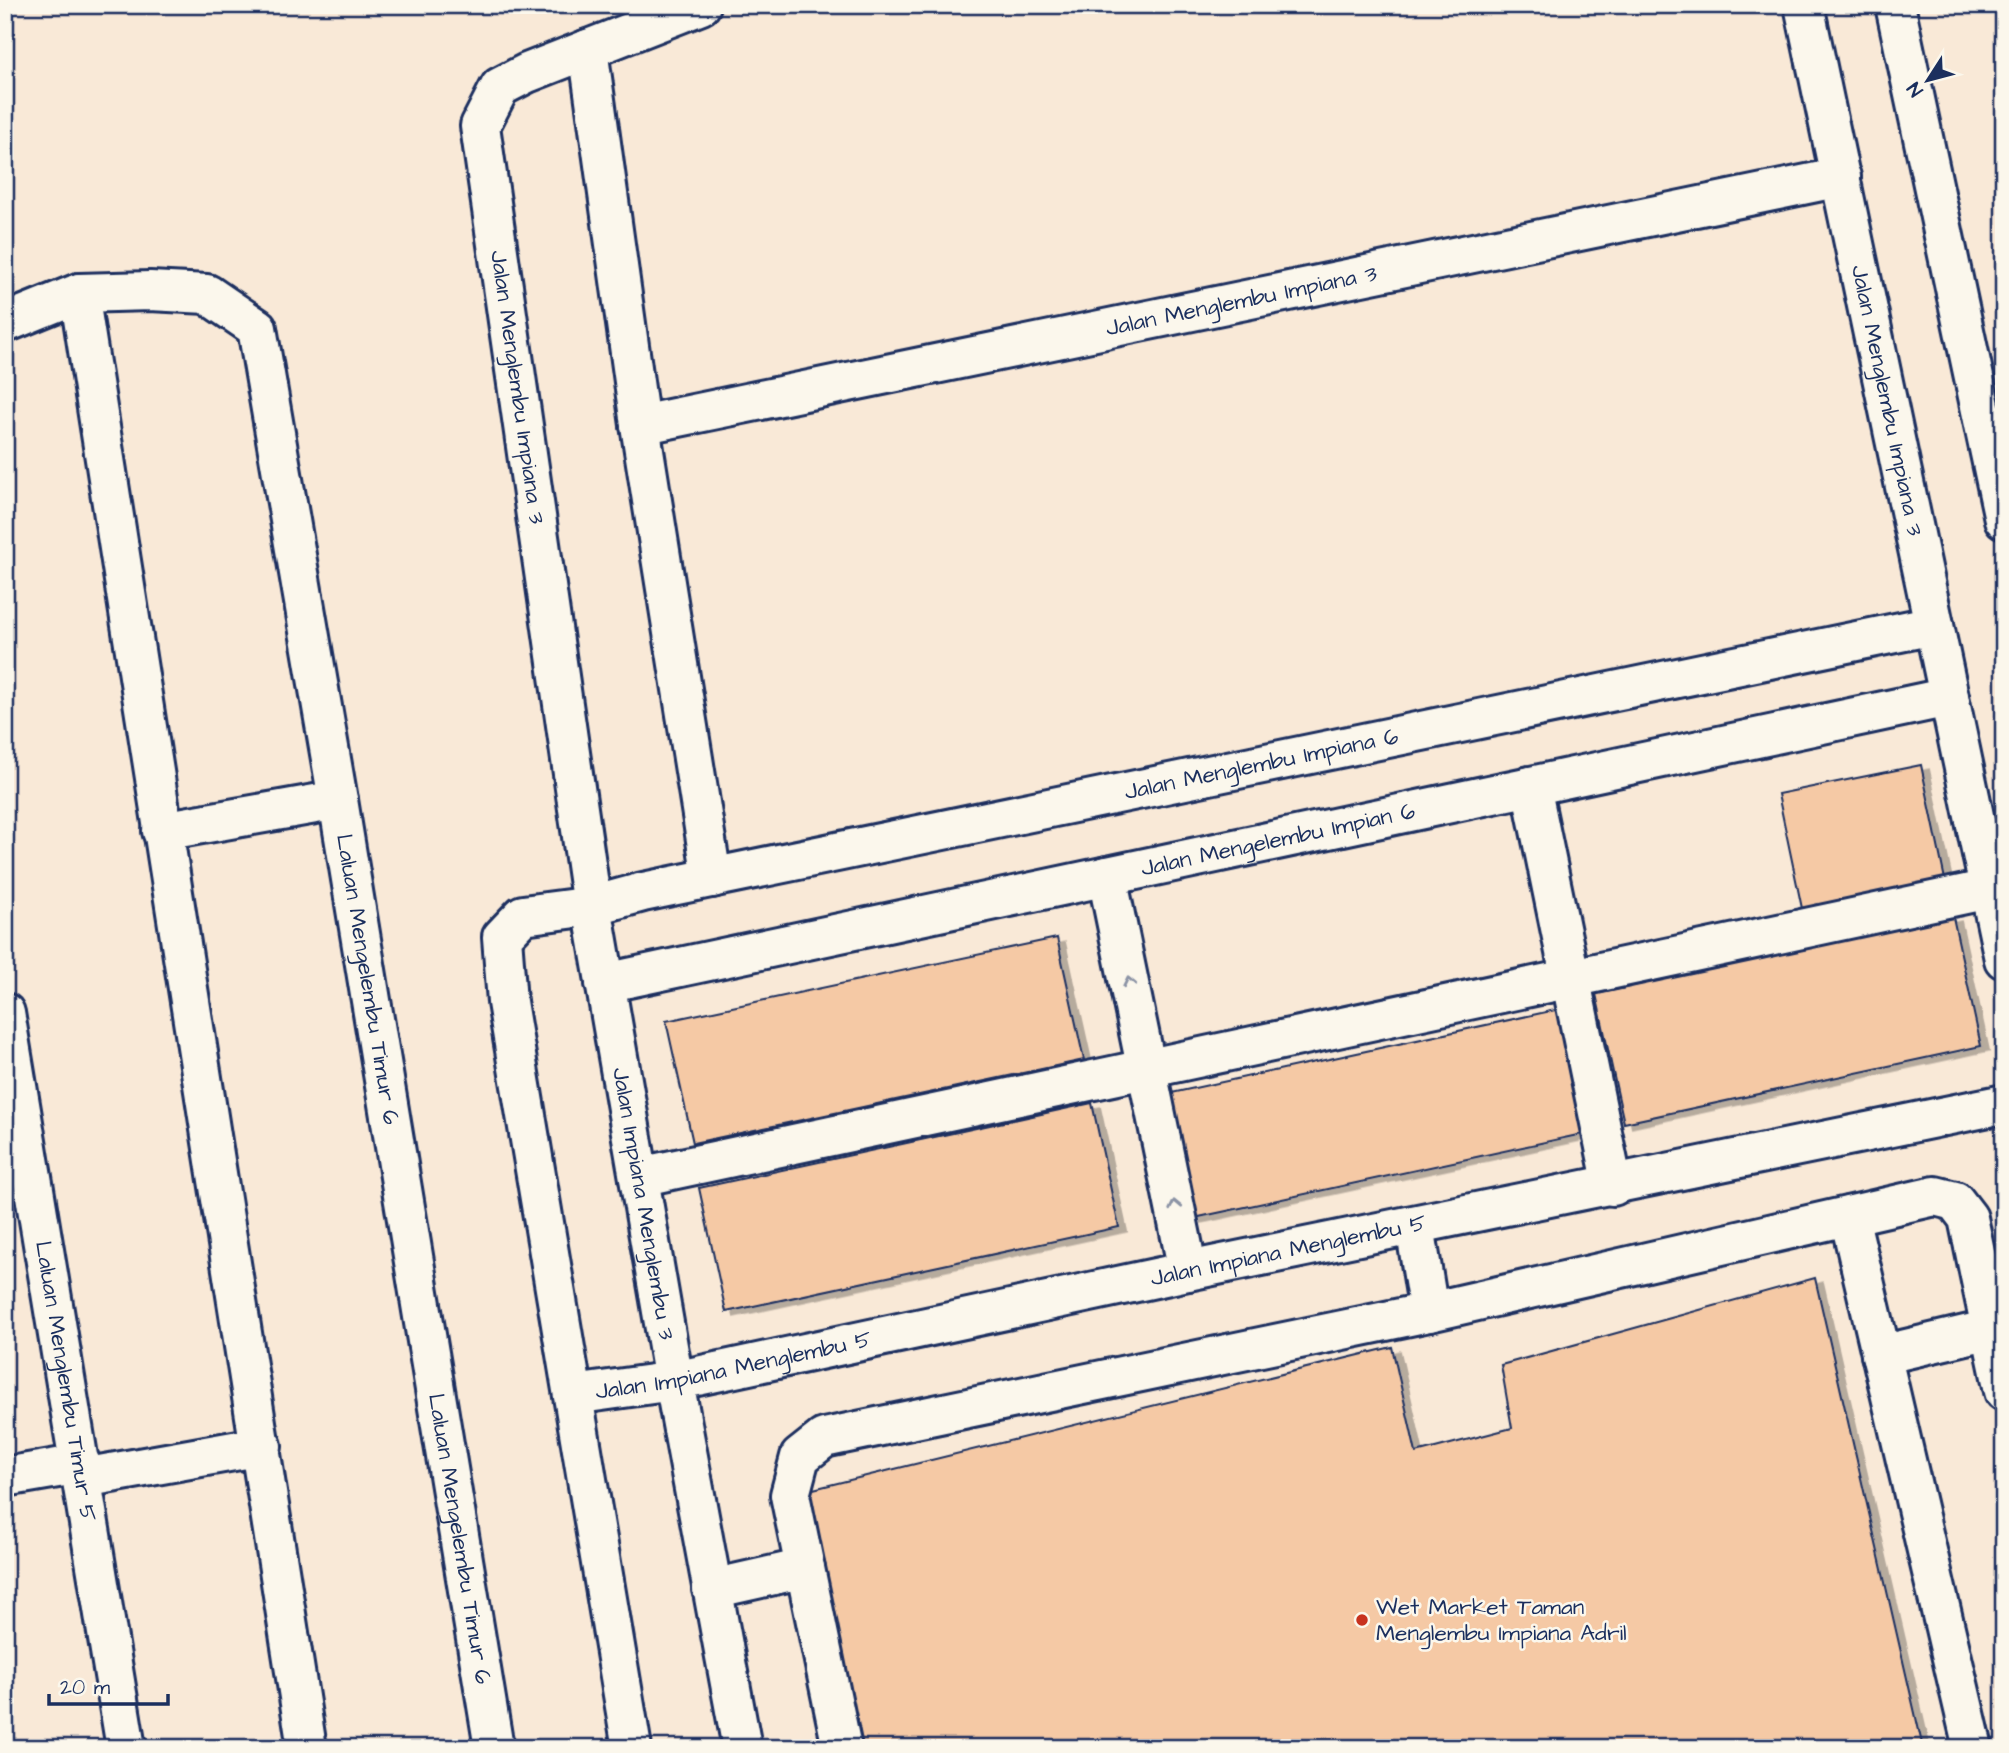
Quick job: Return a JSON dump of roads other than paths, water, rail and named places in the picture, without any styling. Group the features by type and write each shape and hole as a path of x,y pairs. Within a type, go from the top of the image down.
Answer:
{"street":[{"name":"Jalan Menglembu Impiana 3","path":"592,906 480,126 500,87 527,72 701,5"},
{"name":"Jalan Menglembu Impiana 3","path":"1804,5 2004,960"},
{"path":"1895,5 2004,519"},
{"path":"588,49 640,425 712,878"},
{"name":"Jalan Menglembu Impiana 3","path":"640,425 1841,177"},
{"name":"Laluan Mengelembu Timur 6","path":"79,293 150,291 207,294 257,328 338,800 494,1748"},
{"path":"5,323 79,293 162,831 262,1446 307,1748"},
{"name":"Jalan Menglembu Impiana 6","path":"573,1395 507,1002 502,937 523,915 592,906 643,892 1934,625"},
{"name":"Jalan Mengelembu Impian 6","path":"605,983 1949,697"},
{"path":"1531,786 1613,1186"},
{"path":"162,831 338,800"},
{"path":"1107,876 1188,1271"},
{"path":"639,1177 1989,889"},
{"name":"Jalan Impiana Menglembu 3","path":"592,906 674,1381 742,1748"},
{"name":"Laluan Menglembu Timur 5","path":"5,1013 126,1748"},
{"name":"Jalan Impiana Menglembu 5","path":"573,1395 674,1381 1188,1271 2004,1104"},
{"path":"842,1748 790,1495 800,1457 824,1438 1429,1312 1935,1196 1955,1201 1968,1218 1997,1328 2004,1391"},
{"path":"1849,1216 1973,1748"},
{"path":"1415,1226 1429,1312"},
{"path":"1881,1355 1997,1328"},
{"path":"573,1395 632,1748"},
{"path":"5,1477 82,1471 262,1446"},
{"path":"712,1589 805,1569"}],"place":[{"name":"Wet Market Taman Menglembu Impiana Adril","path":"1362,1620"}]}
